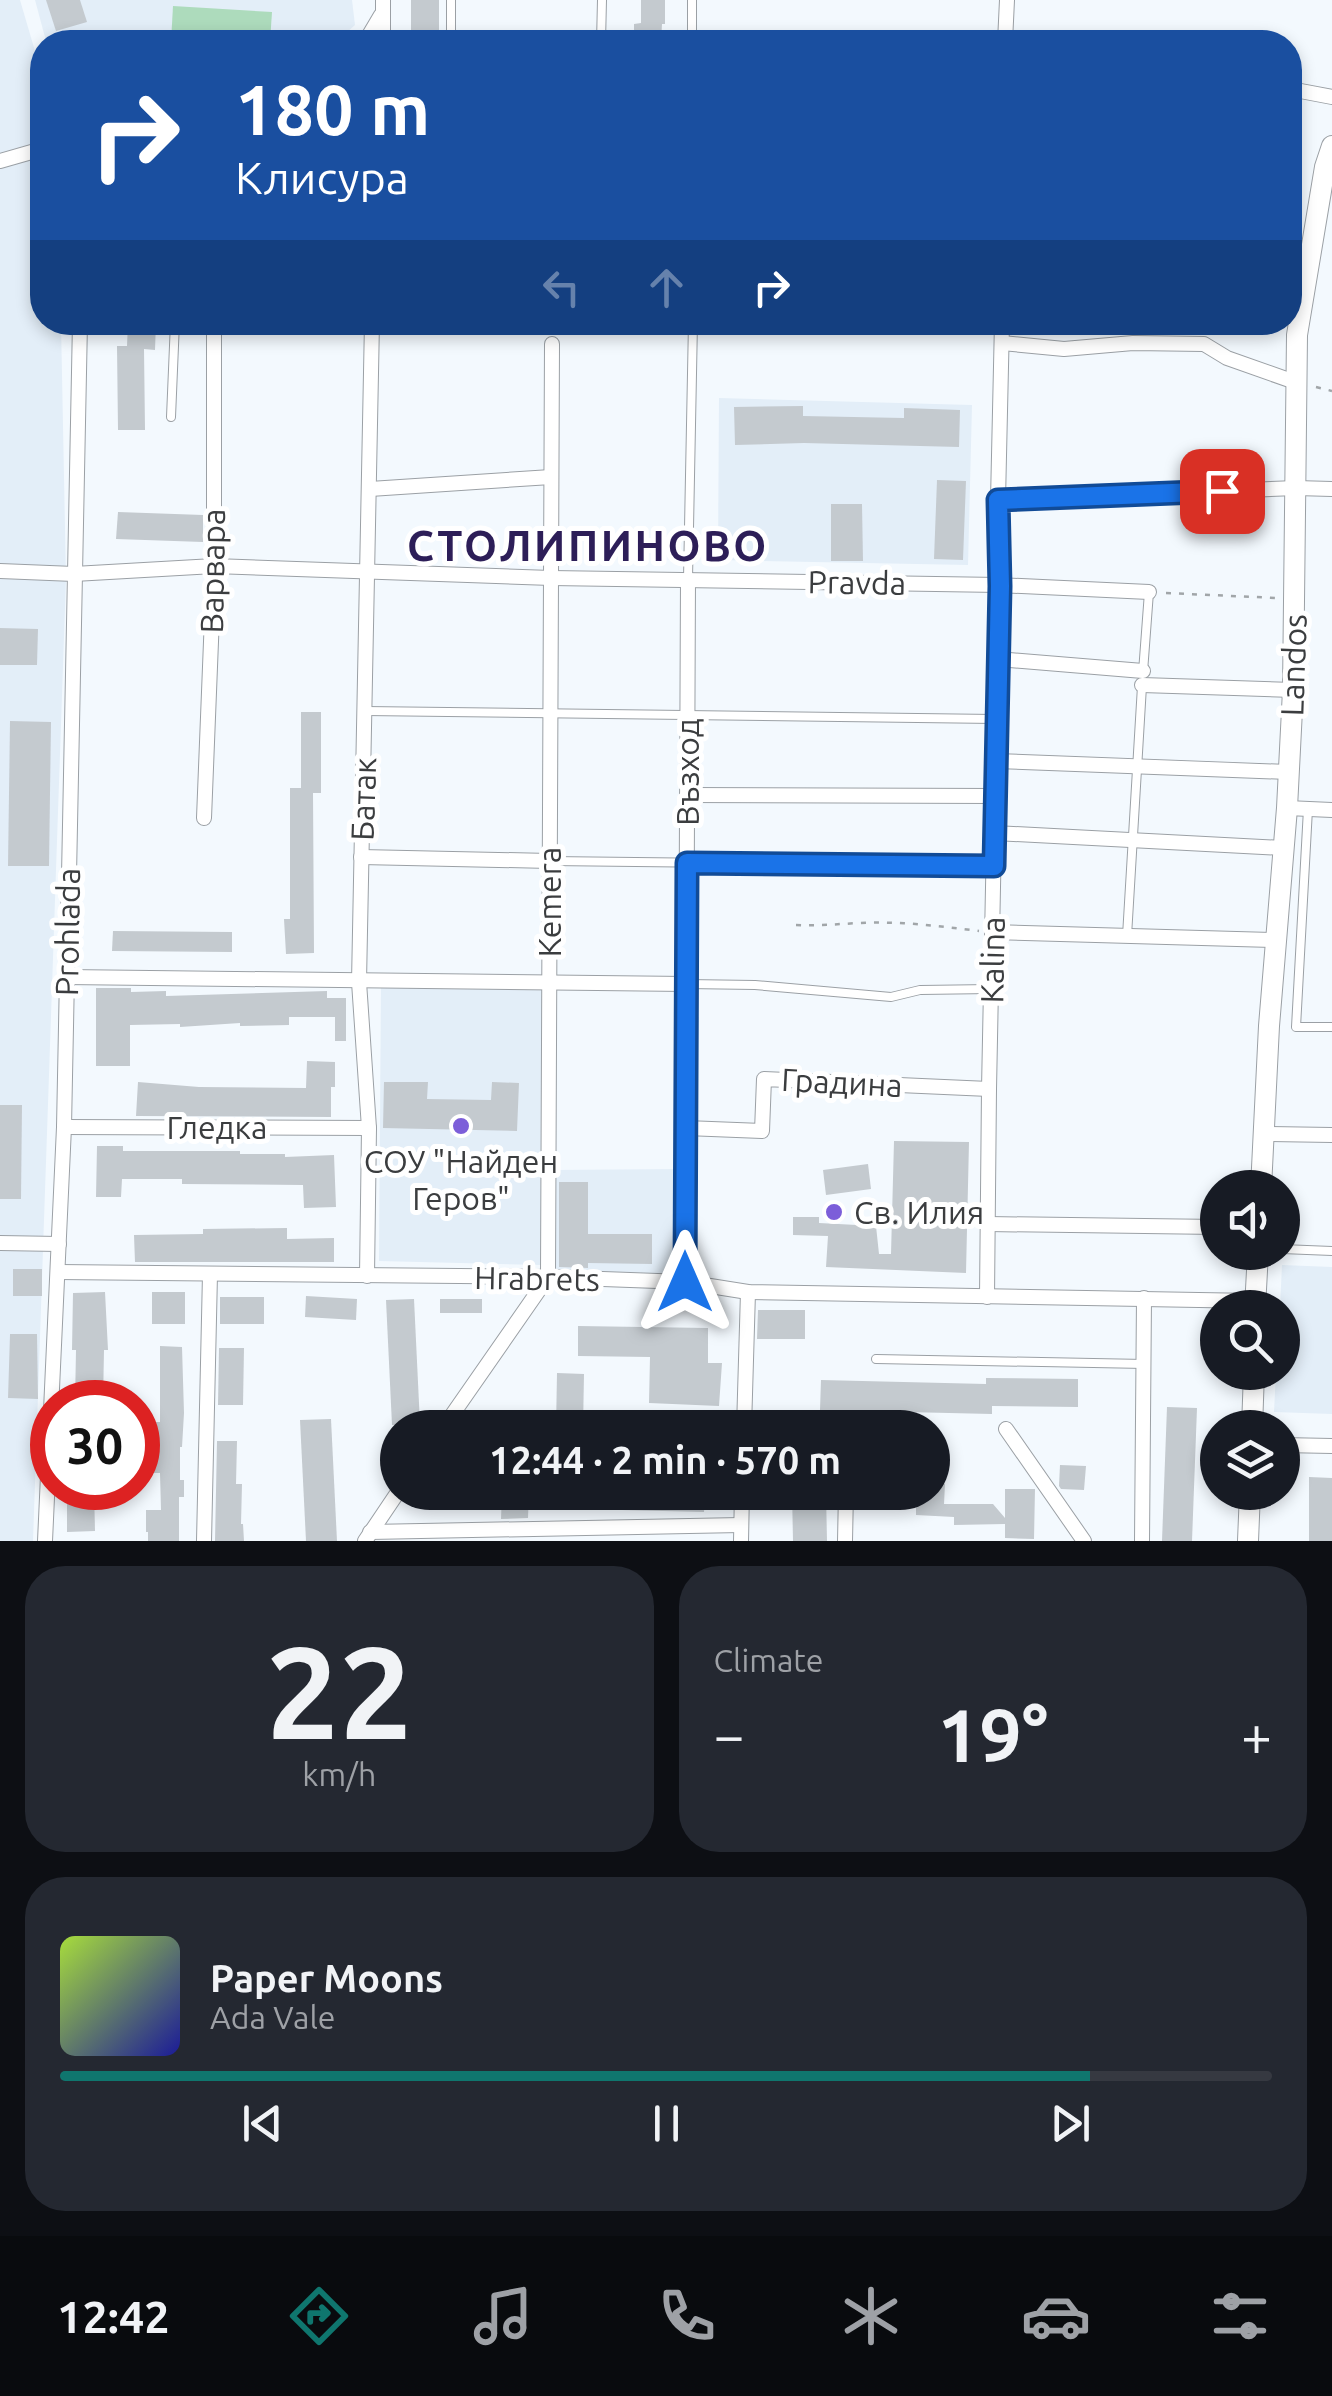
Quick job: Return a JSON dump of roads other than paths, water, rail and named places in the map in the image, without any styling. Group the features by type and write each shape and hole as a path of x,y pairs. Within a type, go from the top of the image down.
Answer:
{"street":[{"path":"1006,30 1007,0"},
{"path":"372,30 384,5"},
{"path":"383,30 384,5"},
{"path":"1302,91 1332,97"},
{"name":"Landos","path":"1302,305 1332,146"},
{"path":"0,161 30,152"},
{"name":"Prohlada","path":"45,1541 64,1127 80,335"},
{"name":"Варвара","path":"204,818 214,566 214,335"},
{"name":"Батак","path":"367,1276 370,1128 359,982 372,335"},
{"name":"Kalina","path":"987,1298 1002,335"},
{"name":"Landos","path":"1262,1170 1282,848 1297,808 1288,772 1295,599 1297,335"},
{"path":"1002,344 1064,349 1133,343 1204,344 1226,358 1296,382"},
{"name":"Kemera","path":"548,1277 552,344"},
{"path":"370,489 551,477"},
{"path":"998,500 1332,489"},
{"name":"Pravda","path":"0,571 74,574 214,566 1149,592"},
{"name":"Възход","path":"685,1282 688,579"},
{"path":"998,660 1143,678 1293,690"},
{"path":"996,760 1288,772"},
{"path":"687,796 995,796"},
{"path":"1297,808 1332,810"},
{"path":"994,833 1282,848"},
{"path":"361,857 550,862"},
{"path":"992,932 1276,940"},
{"path":"66,977 686,984"},
{"name":"Градина","path":"686,1128 762,1131 764,1078 989,1090"},
{"name":"Гледка","path":"64,1127 370,1128"},
{"path":"1263,1134 1332,1135"},
{"path":"988,1224 1200,1227"},
{"path":"0,1243 59,1244"},
{"name":"Hrabrets","path":"58,1272 548,1277 685,1282 748,1292 1200,1301"},
{"path":"204,1541 210,1274"},
{"path":"456,1410 548,1277"},
{"path":"745,1410 748,1292"},
{"path":"1142,1541 1144,1298"},
{"path":"1006,1429 1084,1541"},
{"path":"1300,1445 1332,1446"},
{"path":"368,1536 386,1510"},
{"path":"845,1541 846,1510"},
{"path":"1248,1541 1249,1510"},
{"path":"368,1536 741,1533"}],"lane":[{"path":"451,0 451,30"},
{"path":"601,30 602,0"},
{"path":"692,0 692,30"},
{"path":"171,417 174,335"},
{"name":"Възход","path":"688,579 692,335"},
{"path":"1127,936 1149,592"},
{"path":"365,711 997,719"},
{"path":"1297,808 1296,1027 1332,1027"},
{"path":"550,862 994,866"},
{"path":"686,984 754,984 891,997 920,990 991,989"},
{"path":"1300,1250 1332,1252"},
{"path":"876,1359 1145,1364"}],"place":[{"name":"СОУ \"Найден Геров\"","path":"461,1126"},
{"name":"Св. Илия","path":"834,1212"}],"district":[{"name":"СТОЛИПИНОВО","path":"588,545"}]}
